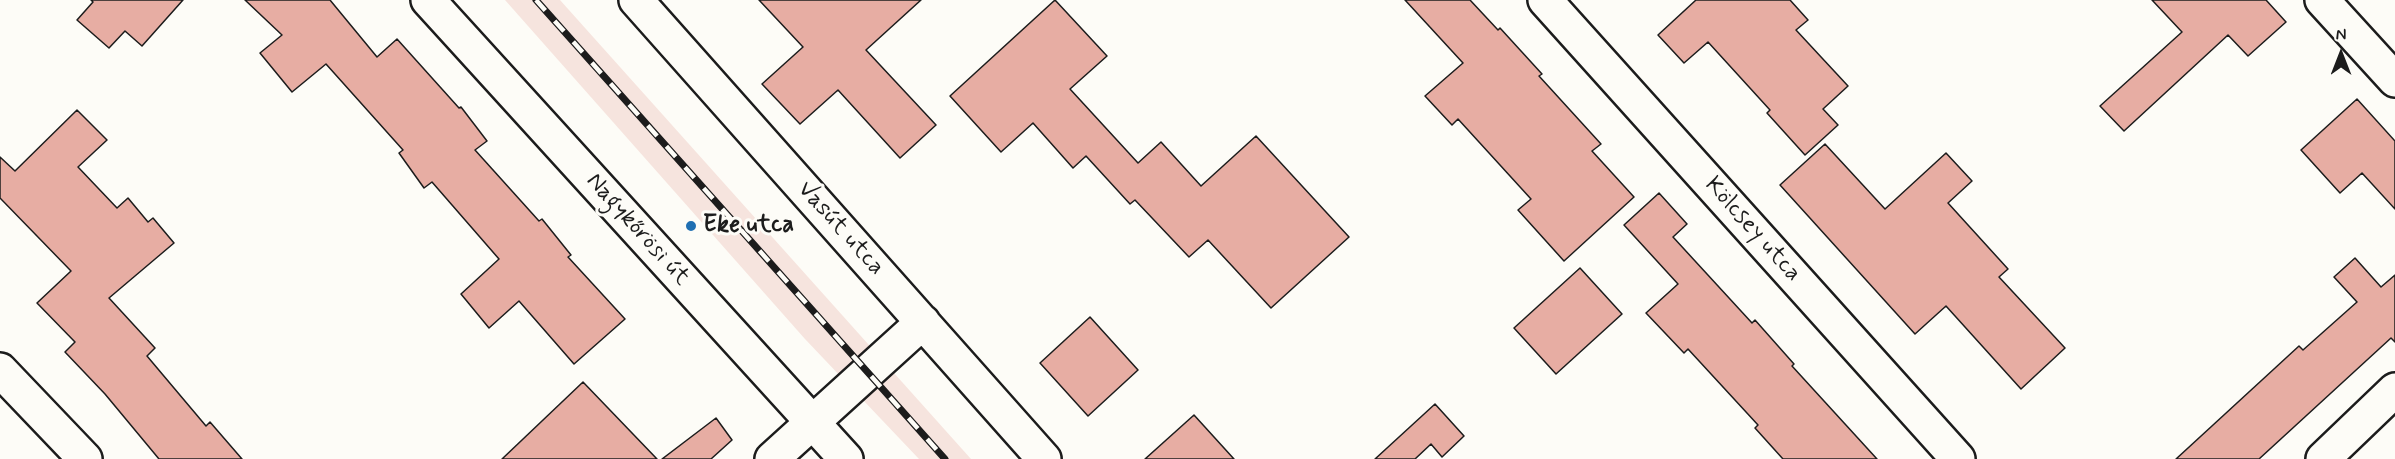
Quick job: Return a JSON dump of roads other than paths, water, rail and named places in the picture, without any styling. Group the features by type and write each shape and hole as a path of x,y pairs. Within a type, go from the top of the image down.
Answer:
{"street":[{"name":"Nagykőrösi út","path":"429,0 846,459"},
{"name":"Vasút utca","path":"636,0 1044,459"},
{"name":"Kölcsey utca","path":"1545,0 1958,459"},
{"path":"2322,0 2395,80"},
{"path":"772,459 922,322"},
{"path":"0,370 85,459"},
{"path":"2323,459 2395,390"}],"railway":[{"path":"536,0 945,459"}],"place":[{"name":"Eke utca","path":"691,226"}]}
